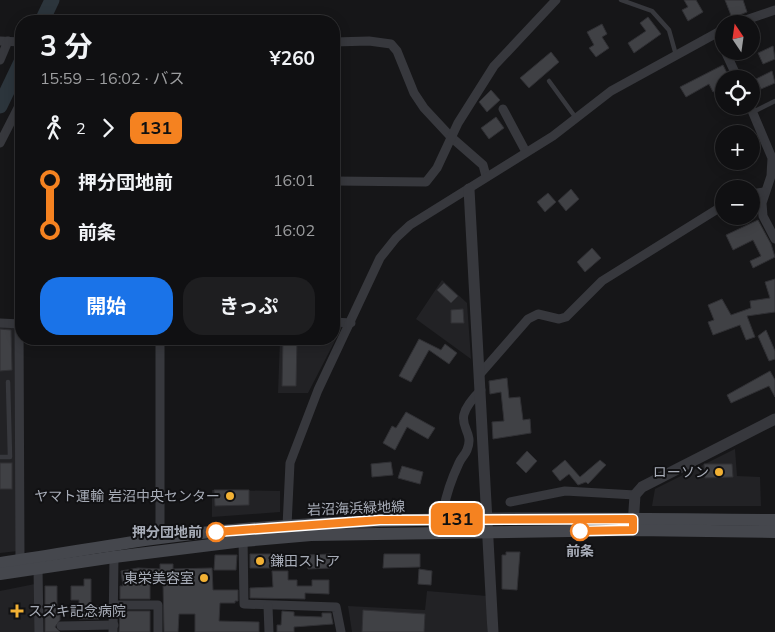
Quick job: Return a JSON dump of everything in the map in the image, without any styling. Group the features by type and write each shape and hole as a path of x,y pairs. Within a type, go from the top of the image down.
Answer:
{"main road":[{"name":"岩沼海浜緑地線","path":"0,574 114,557 287,526 487,519 775,532"},
{"name":"岩沼海浜緑地線","path":"0,563 160,539 243,535 488,532 775,520"}],"street":[{"path":"340,182 426,182 437,168 451,137 494,66 556,0"},
{"path":"760,15 775,10"},
{"path":"287,526 290,463 318,390 380,258 396,238 410,225 526,152 576,118 611,91 715,34"},
{"path":"0,60 6,41"},
{"path":"340,42 391,44 397,51 414,93 451,137 483,165 486,176"},
{"path":"503,109 526,152"},
{"path":"0,144 15,114"},
{"path":"754,115 772,158 770,176 764,192 763,216 775,239"},
{"path":"469,188 493,632"},
{"path":"760,193 764,192"},
{"path":"480,374 528,319 538,314 558,319 566,317 602,281 715,211"},
{"path":"340,322 351,323"},
{"path":"0,324 15,324"},
{"path":"20,345 20,560"},
{"path":"160,345 160,539"},
{"path":"442,520 444,507 459,463 468,449 469,442 462,421 464,412 467,403 481,390"},
{"path":"633,525 635,495 642,488 656,479 775,419"},
{"path":"510,502 565,491 635,495"},
{"path":"243,535 244,604 336,607 341,632"},
{"path":"61,626 113,628 114,557"},
{"path":"38,568 39,632"},
{"path":"114,605 158,605 158,632"},
{"path":"268,606 269,632"}],"lane":[{"path":"621,0 652,11 668,30 676,55"},
{"path":"549,81 576,118"},
{"path":"760,106 775,101"},
{"path":"0,457 10,458 8,382"}],"shaded area":[{"path":"442,280 467,303 471,359 416,319"},
{"path":"0,327 15,327 18,551 0,553"},
{"path":"280,345 333,345 308,393 278,393"},
{"path":"735,449 737,476 760,477 761,506 652,506 655,489"},
{"path":"212,490 280,491 280,512 212,517"},
{"name":"スズキ記念病院","path":"35,584 35,632 0,632 0,591"},
{"path":"427,591 487,596 487,632 352,632 348,606 425,610"}],"building":[{"path":"684,0 696,0 703,12 688,21 682,10 688,7"},
{"path":"725,0 743,0 747,12 740,15 731,15"},
{"path":"648,17 661,34 634,53 628,43 646,31 640,23"},
{"path":"602,24 607,34 602,37 609,48 596,57 589,48 594,45 587,32"},
{"path":"773,46 775,59 763,64 760,52"},
{"path":"551,52 559,62 529,88 520,78"},
{"path":"723,65 726,70 715,70 715,91 713,92 709,84 686,97 680,87"},
{"path":"772,71 775,83 761,89 760,77"},
{"path":"491,90 500,100 487,112 479,102"},
{"path":"496,117 504,128 489,139 481,128"},
{"path":"571,189 579,199 566,211 558,201"},
{"path":"548,193 556,202 545,212 537,202"},
{"path":"760,224 771,244 775,257 753,268 750,261 761,256 753,240 733,250 726,235 747,225"},
{"path":"592,248 601,258 585,272 577,262"},
{"path":"775,279 775,312 747,316 755,337 746,340 740,325 713,335 708,322 714,320 708,305 722,299 731,315 751,308 750,301 770,298 765,282"},
{"path":"444,283 458,296 451,303 437,290"},
{"path":"463,309 464,323 451,323 451,310"},
{"path":"0,329 11,330 12,370 0,371"},
{"path":"766,330 775,351 775,359 769,361 758,336"},
{"path":"419,339 441,350 445,344 457,353 449,364 429,350 411,382 399,376"},
{"path":"283,345 297,345 296,386 282,386"},
{"path":"770,371 775,380 775,397 769,386 731,403 727,395"},
{"path":"507,378 509,398 520,397 523,420 530,419 531,433 493,439 492,422 504,421 501,392 490,394 489,381"},
{"path":"406,412 435,428 428,439 407,427 395,450 383,443 392,426 396,428"},
{"path":"527,451 537,461 526,473 516,463"},
{"path":"565,460 580,477 600,460 606,465 588,484 586,482 578,485 569,474 560,481 552,471"},
{"path":"391,462 393,475 372,477 371,464"},
{"path":"0,463 12,463 12,489 0,489"},
{"path":"704,464 732,464 733,477 705,478"},
{"path":"402,466 423,472 420,484 398,478"},
{"path":"214,490 249,490 249,505 215,506"},
{"path":"506,552 520,552 517,590 502,589 502,555 506,555"},
{"path":"250,554 273,554 272,568 250,568"},
{"path":"331,554 331,568 308,569 307,555"},
{"path":"384,554 420,554 420,567 383,568"},
{"path":"215,555 237,555 236,570 214,570"},
{"path":"160,564 173,564 173,569 212,568 213,590 238,590 238,601 235,601 235,603 220,603 219,621 259,622 259,632 195,632 195,614 179,614 178,632 164,632 163,582 150,582 150,599 120,599 120,586 123,586 121,571 138,568 160,569"},
{"path":"419,569 432,571 431,585 418,584"},
{"path":"272,571 288,571 288,580 297,580 297,586 312,586 312,580 329,580 329,594 305,593 305,599 250,598 250,588 273,587"},
{"path":"84,579 91,579 91,606 99,606 99,619 79,619 79,600 71,600 71,586 84,586"},
{"path":"45,586 57,586 57,610 60,610 60,620 55,627 60,632 45,632"},
{"path":"363,610 425,614 424,632 362,632"},
{"path":"120,611 150,611 150,632 119,632"},
{"path":"282,611 294,612 294,616 322,617 322,613 331,613 333,624 294,627 294,632 277,632 277,625 281,625"}],"waterway":[{"path":"45,15 52,0"},
{"path":"0,106 15,75"}],"bus line":[{"name":"131","path":"216,532 380,520 633,519 633,530 580,531"}],"place":[{"name":"ローソン","path":"719,472"},
{"name":"ヤマト運輸 岩沼中央センター","path":"230,496"},
{"name":"前条","path":"580,531"},
{"name":"押分団地前","path":"216,532"},
{"name":"鎌田ストア","path":"260,561"},
{"name":"東栄美容室","path":"204,578"},
{"name":"スズキ記念病院","path":"17,611"}]}
